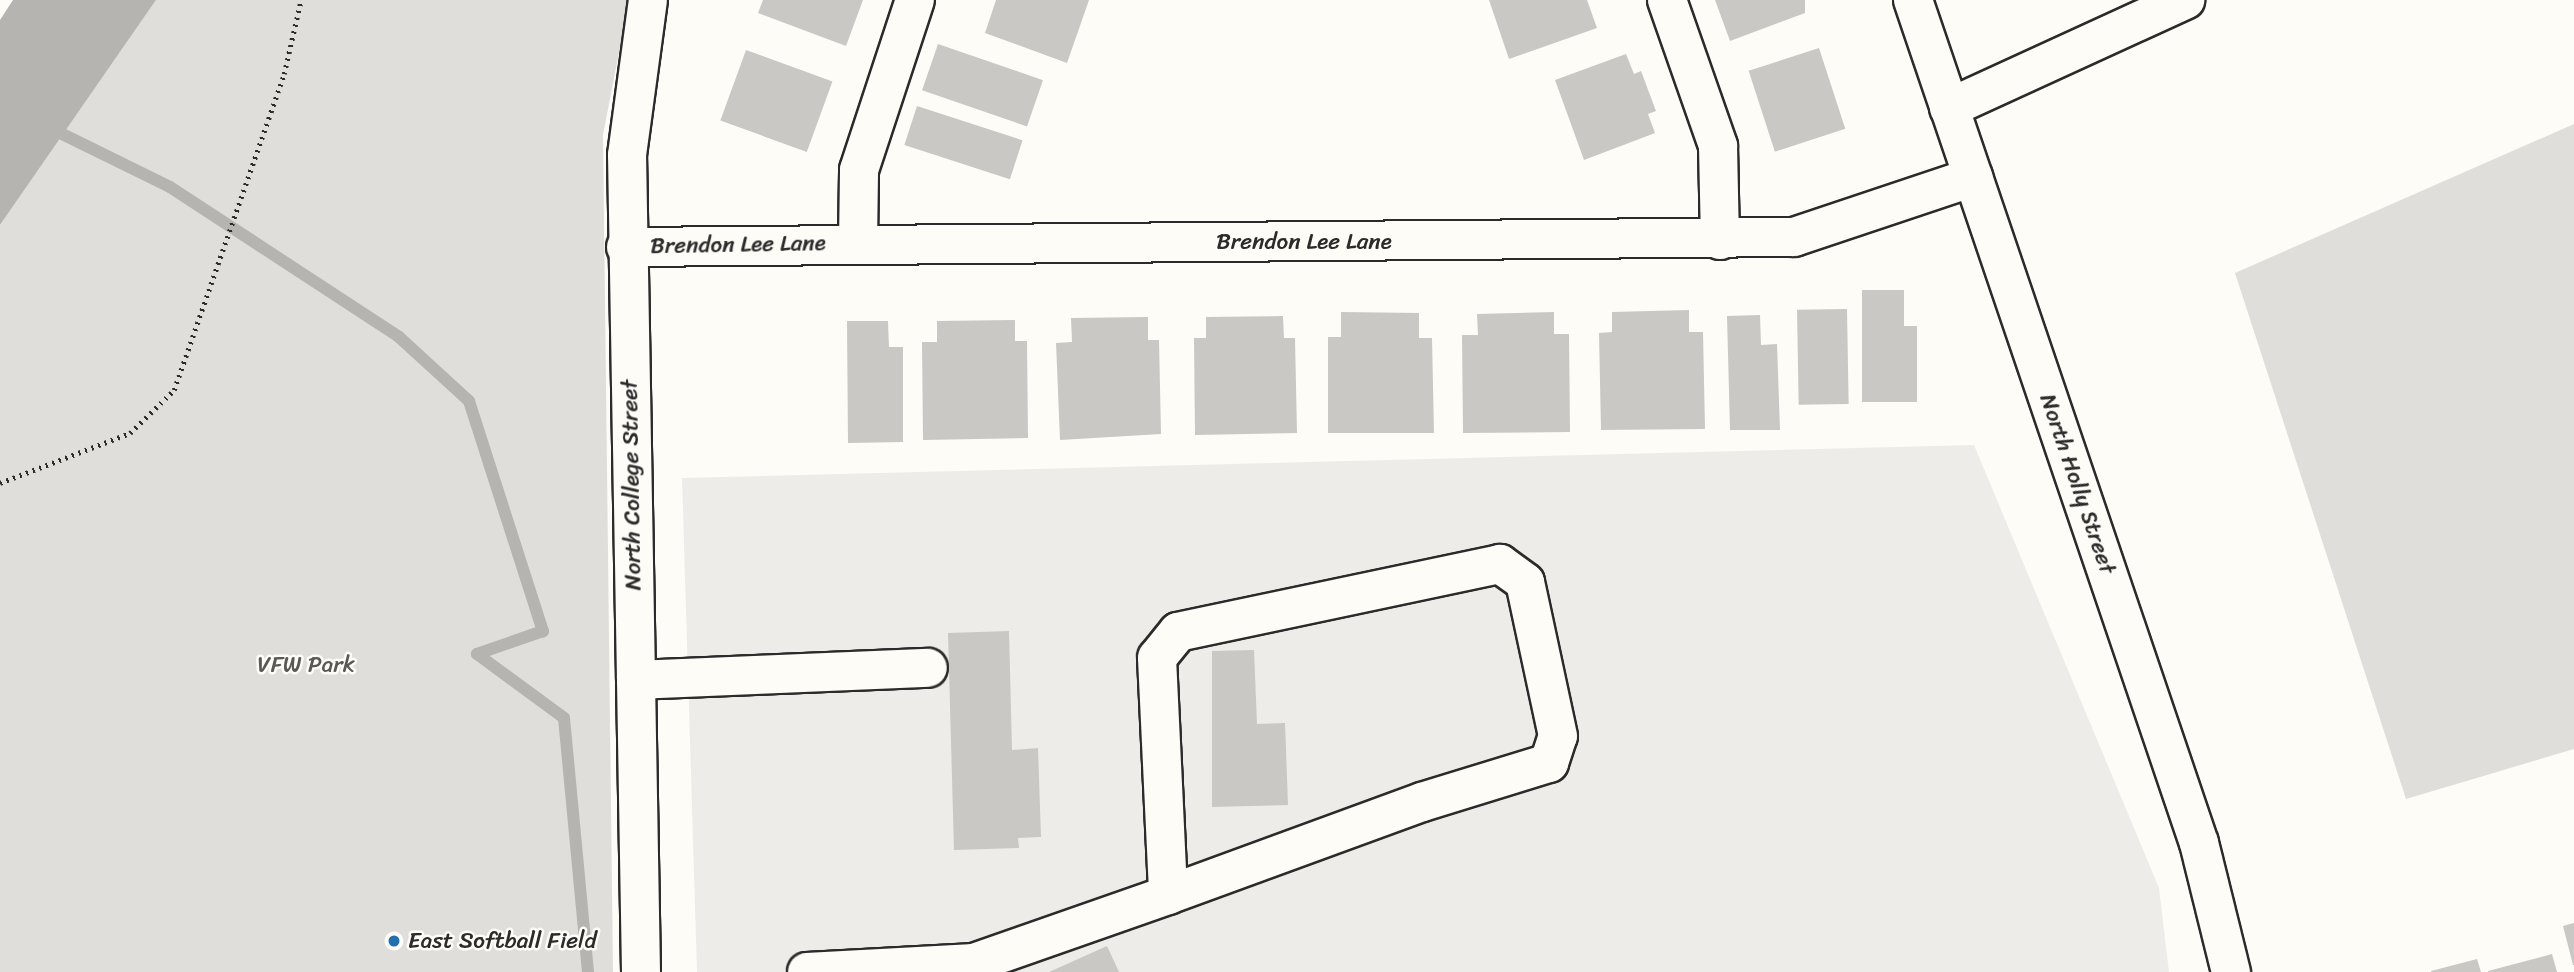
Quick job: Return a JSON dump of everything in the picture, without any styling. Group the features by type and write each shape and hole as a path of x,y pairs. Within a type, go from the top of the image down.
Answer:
{"street":[{"name":"North College Street","path":"641,972 626,247 627,155 648,0"},
{"path":"858,243 859,170 915,0"},
{"path":"1667,0 1718,145 1720,240"},
{"name":"North Holly Street","path":"1913,0 2199,842 2231,972"},
{"path":"1949,108 2185,0"},
{"name":"Brendon Lee Lane","path":"626,247 858,243 1720,240 1794,237 1973,177"},
{"path":"807,972 974,963 1549,763 1558,736 1525,582 1500,564 1178,632 1157,658 1168,895"},
{"path":"636,680 928,668"}],"path":[{"path":"0,483 130,433 174,390 257,137 284,74 301,0"}],"shaded area":[{"path":"13,0 156,0 0,225 0,20"},
{"path":"1974,445 2159,888 2169,972 697,972 682,478"}],"green space":[{"name":"VFW Park","path":"156,0 629,0 603,135 613,972 0,972 0,225"},
{"path":"2574,124 2574,749 2406,799 2235,273"}],"building":[{"path":"763,0 863,0 846,46 758,13"},
{"path":"996,0 1089,0 1067,63 985,33"},
{"path":"1489,0 1587,0 1597,28 1509,59"},
{"path":"1715,0 1805,0 1805,13 1730,41"},
{"path":"938,44 1043,80 1027,126 922,90"},
{"path":"1819,48 1845,129 1775,152 1749,71"},
{"path":"746,50 832,81 807,152 720,120"},
{"path":"1626,54 1634,74 1641,71 1656,111 1648,114 1655,133 1584,160 1555,80"},
{"path":"917,106 1023,140 1010,179 904,145"},
{"path":"1862,290 1904,290 1904,326 1917,326 1917,402 1862,402"},
{"path":"1847,309 1849,404 1799,405 1797,310"},
{"path":"1689,310 1689,332 1703,332 1705,429 1601,430 1599,333 1612,332 1612,312"},
{"path":"1341,312 1419,313 1419,338 1432,338 1434,433 1328,433 1328,337 1341,337"},
{"path":"1554,312 1554,334 1569,334 1570,432 1463,433 1462,335 1478,335 1477,314"},
{"path":"1760,315 1761,345 1777,344 1780,430 1730,430 1727,316"},
{"path":"1283,316 1284,338 1295,338 1297,433 1195,435 1194,338 1206,338 1206,317"},
{"path":"1148,317 1148,340 1159,340 1161,434 1060,440 1056,343 1072,342 1071,318"},
{"path":"1015,320 1015,341 1027,341 1028,438 923,440 922,342 937,342 937,321"},
{"path":"847,321 888,321 889,347 903,347 903,442 848,443"},
{"path":"1009,631 1012,750 1038,748 1041,837 1018,838 1019,848 954,850 948,633"},
{"path":"1254,650 1257,724 1285,723 1288,805 1212,807 1212,651"},
{"path":"2574,923 2574,965 2573,965 2563,926"},
{"path":"1107,946 1119,972 1049,972"},
{"path":"2552,954 2557,972 2488,972 2488,971"},
{"path":"2477,959 2481,972 2431,972 2431,971"}],"waterway":[{"path":"46,126 170,187 399,337 469,401 543,631 477,654 564,718 588,972"}],"place":[{"name":"East Softball Field","path":"394,941"}]}
